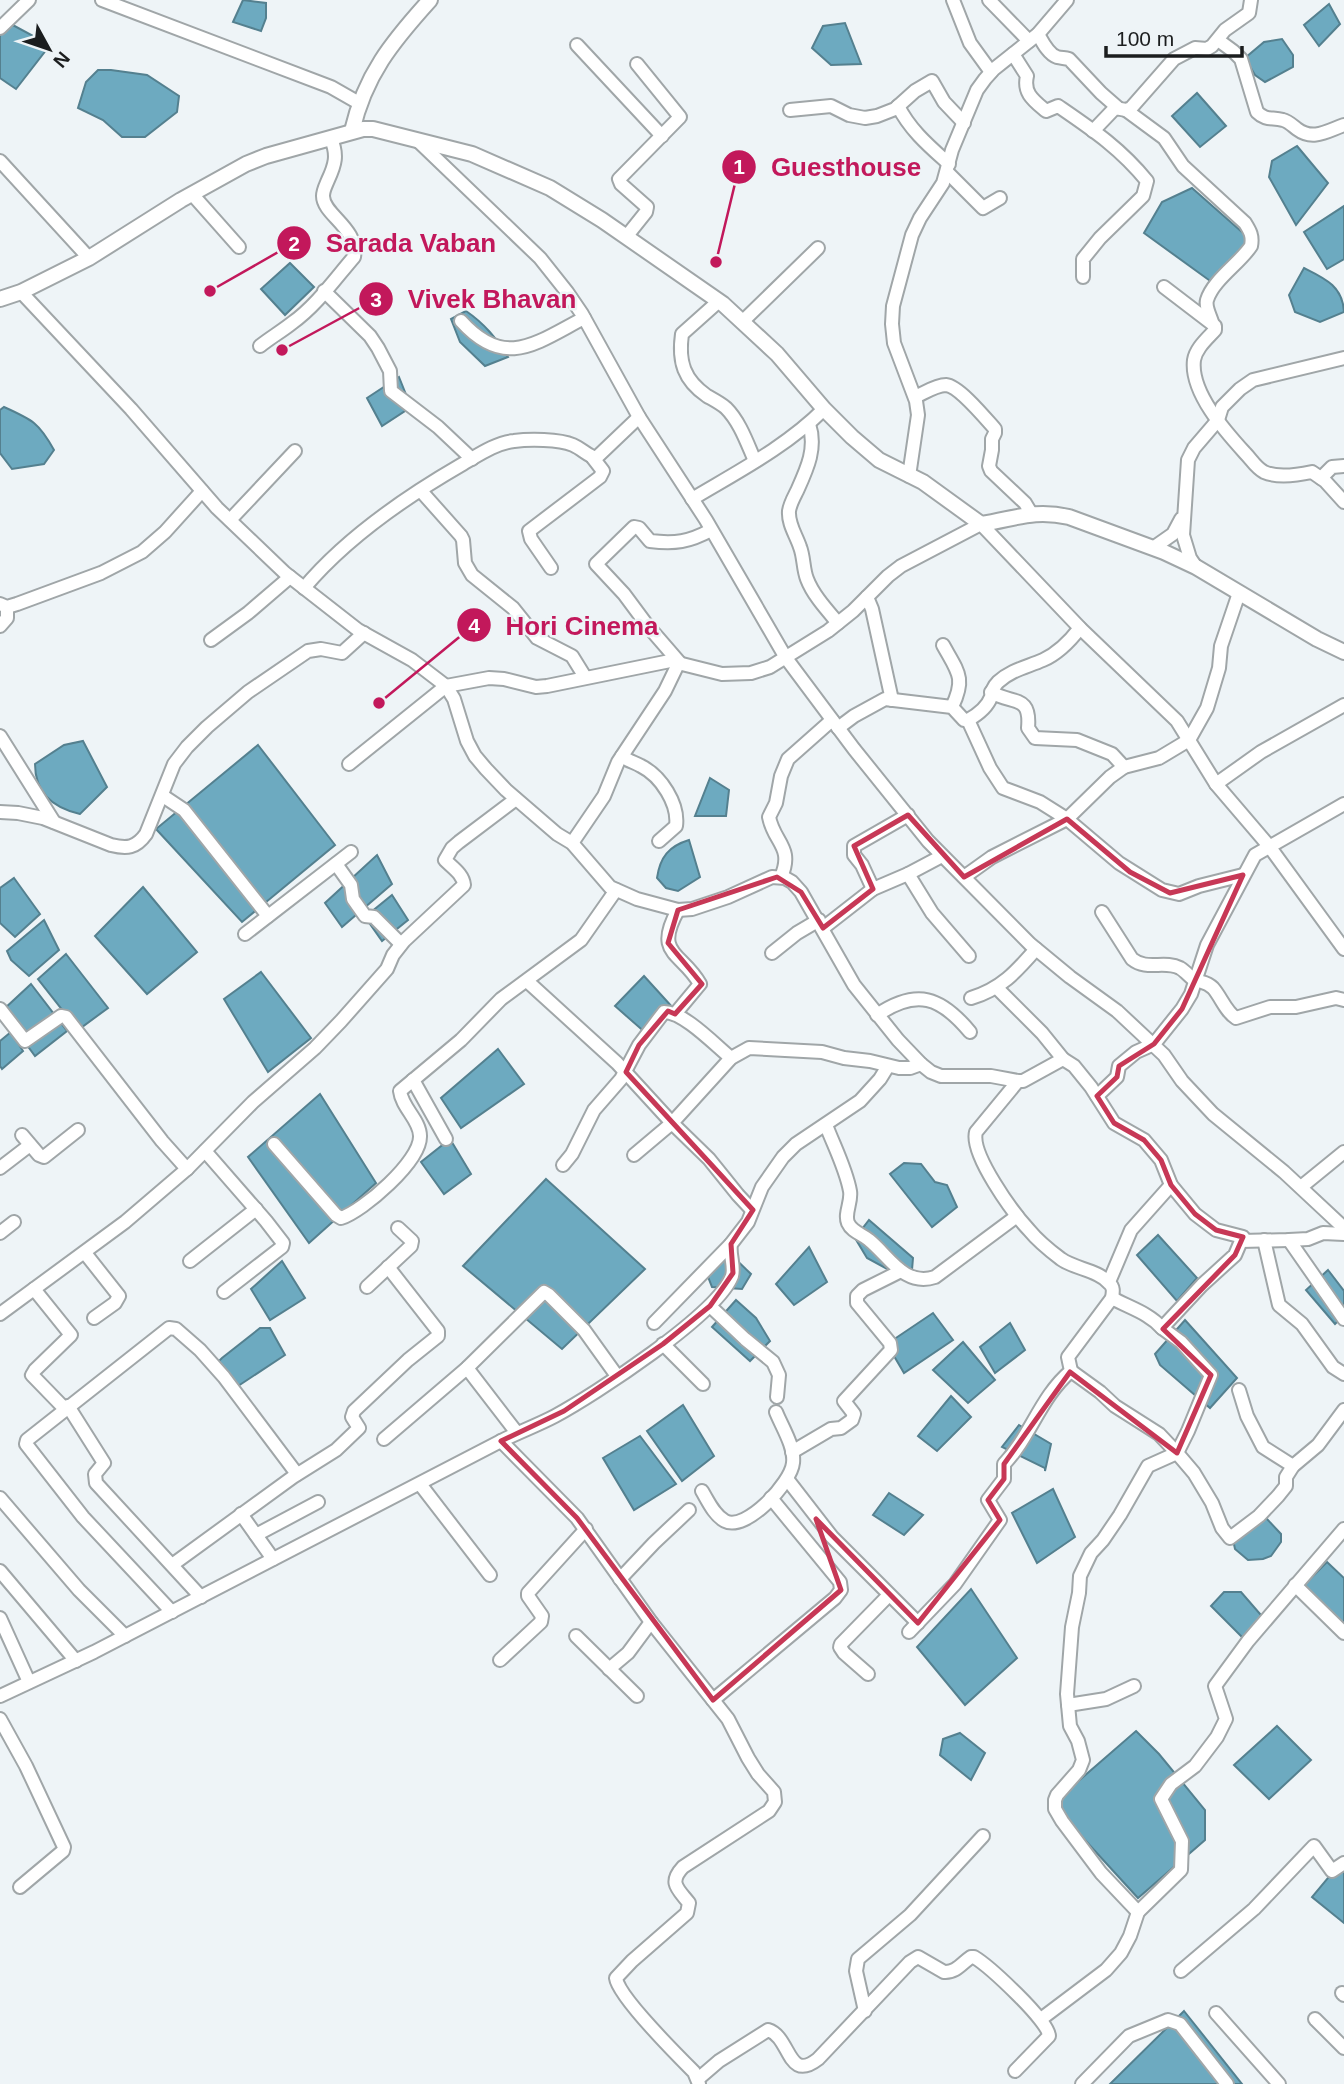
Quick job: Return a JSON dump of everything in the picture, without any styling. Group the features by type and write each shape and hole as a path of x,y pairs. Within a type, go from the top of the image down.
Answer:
{"main road":[{"path":"352,131 359,103 370,78 397,37 430,0"},
{"path":"0,299 22,292 89,258 192,194 266,156 352,131 373,129 472,154 551,188 719,301 776,354 852,437 879,460 945,497 981,524 1031,513 1069,517 1196,567 1317,639 1344,652"}],"street":[{"path":"0,28 29,0"},
{"path":"102,0 331,87 359,103"},
{"path":"953,0 970,43 991,72"},
{"path":"989,0 1050,52 1057,57 1069,59 1101,93 1164,138 1183,166 1250,230 1251,246 1213,289 1208,300 1207,306 1215,330 1194,358 1200,391 1218,420 1256,466 1265,472 1299,475 1312,472 1344,502"},
{"path":"909,475 918,415 915,397 894,342 892,324 893,306 910,243 920,218 943,183 952,150 977,90 991,72 1033,37 1067,0"},
{"path":"1093,131 1122,108 1138,102 1174,59 1195,48 1208,49 1226,30 1249,13 1251,0"},
{"path":"1217,40 1241,60 1252,99 1261,116 1282,120 1309,136 1344,125"},
{"path":"577,45 662,136"},
{"path":"1013,54 1027,76 1025,86 1031,98 1046,111 1058,106 1116,147 1147,181 1143,196 1100,238 1083,259 1083,277"},
{"path":"626,237 647,207 621,184 619,178 678,120 680,114 637,64"},
{"path":"790,110 831,106 849,115 865,118 877,116 898,106 932,81 944,102 964,123"},
{"path":"898,106 916,133 983,208 1000,198"},
{"path":"260,346 293,323 354,257 353,242 347,231 324,203 324,190 336,160 336,150 331,139"},
{"path":"417,141 540,258 567,292 639,417 711,530 786,658 835,724 942,856 1036,949 1117,1011 1154,1044 1182,1081 1213,1114 1301,1187 1344,1228"},
{"path":"0,161 89,258"},
{"path":"192,194 239,247"},
{"path":"743,322 818,248"},
{"path":"1164,287 1212,322"},
{"path":"324,291 370,336 390,371 391,391 472,459"},
{"path":"22,292 131,409 202,491 290,577 364,633 412,660 446,686 454,699 467,741 475,756 516,799 557,834 572,843 604,882 637,899 678,910 707,904 772,877 781,877 792,882 801,892 855,985 877,1015 931,1072 942,1076 992,1076 1017,1082 1063,1059"},
{"path":"719,301 682,334 682,365 685,374 695,386 719,402 733,417 755,461"},
{"path":"461,321 477,338 504,350 538,342 584,318"},
{"path":"1196,567 1183,536 1188,460 1218,420 1223,407 1253,380 1344,358"},
{"path":"915,397 937,387 950,386 981,414 995,429 989,466 1025,503 1031,513"},
{"path":"692,499 755,461 809,424 824,409"},
{"path":"593,458 639,417"},
{"path":"809,424 813,449 792,501 789,516 801,548 807,579 838,623"},
{"path":"304,588 359,535 421,491 499,445 525,440 567,443 578,447 593,458 603,471 600,477 529,531 531,539 551,568"},
{"path":"230,520 295,452"},
{"path":"1321,478 1332,467 1344,466"},
{"path":"0,626 7,618 3,605 101,573 142,552 165,532 202,491"},
{"path":"421,491 461,536 465,563 472,575 513,608 537,638 572,656 585,677"},
{"path":"1153,548 1173,534 1184,513"},
{"path":"349,764 446,686 489,678 536,687 547,686 670,661 722,674 751,673 770,667 838,623 901,566 981,524 1080,628 1177,721 1216,785 1269,846 1344,949"},
{"path":"679,662 596,564 634,527 639,528 647,539 660,542 685,542 711,530"},
{"path":"211,640 290,577"},
{"path":"964,877 992,857 1067,819 1124,767 1158,758 1189,740 1209,700 1219,668 1221,646 1239,593"},
{"path":"867,597 892,700"},
{"path":"968,720 986,706 996,684 1012,672 1057,652 1080,628"},
{"path":"0,812 32,815 111,845 132,847 146,834 174,764 192,741 224,711 308,651 321,649 342,653 364,633"},
{"path":"943,645 956,668 960,682 952,707"},
{"path":"572,843 604,796 622,756 665,691 679,662"},
{"path":"991,692 1021,702 1030,715 1028,729 1035,738 1077,740 1112,754 1124,767"},
{"path":"781,877 786,866 785,850 769,817 776,803 784,766 794,752 835,724 881,700 952,707 964,720 968,720"},
{"path":"1216,785 1261,752 1344,705"},
{"path":"968,720 990,768 1003,788 1040,802 1067,819 1130,872 1170,893 1179,894 1243,874"},
{"path":"0,736 54,822"},
{"path":"622,756 645,768 657,779 671,799 676,811 676,826 659,841"},
{"path":"163,796 184,810 268,916"},
{"path":"0,1314 125,1222 187,1169 253,1102 315,1048 387,969 401,944 464,885 459,874 445,860 452,848 516,799"},
{"path":"1097,1096 1117,1077 1119,1066 1136,1052 1154,1044 1182,1009 1191,994 1207,945 1255,855 1344,804"},
{"path":"873,889 862,864 854,855 854,846 908,814"},
{"path":"244,934 351,852"},
{"path":"772,953 797,933 821,924 873,889 942,856"},
{"path":"336,864 351,884 353,899 365,916 373,917 401,944"},
{"path":"908,874 932,913 969,956"},
{"path":"274,1144 336,1216 348,1216 359,1209 396,1175 416,1152 421,1139 420,1131 400,1094 402,1089 461,1040 501,999 581,940 616,890"},
{"path":"675,1014 700,984 671,951 668,943 669,930 678,910"},
{"path":"1102,912 1132,959 1144,966 1180,968 1196,980 1204,981 1236,1018 1277,1006 1296,1007 1336,998 1344,1000"},
{"path":"971,998 997,988 1036,949"},
{"path":"527,981 626,1072 672,1123 704,1153 752,1210"},
{"path":"997,988 1042,1033 1063,1059 1074,1066 1114,1123 1144,1140 1161,1160 1171,1185 1195,1213 1216,1230 1243,1237 1235,1255 1202,1284 1162,1328"},
{"path":"877,1015 889,1006 908,999 931,1002 949,1009 970,1032"},
{"path":"0,1009 25,1041 61,1016 66,1017 162,1141 187,1169"},
{"path":"563,1165 572,1154 594,1110 626,1072 639,1045 661,1014 668,1011 675,1014 731,1058"},
{"path":"634,1155 672,1123 731,1058 749,1048 806,1050 899,1068 921,1064"},
{"path":"654,1323 731,1244 748,1222 762,1187 783,1157 796,1144 860,1101 888,1066"},
{"path":"413,1080 446,1139"},
{"path":"1017,1082 976,1132 981,1157 1017,1216 1042,1244 1060,1258 1109,1282 1113,1292 1112,1298 1068,1357 1071,1371 1115,1406 1159,1434 1194,1473 1212,1503 1222,1528 1230,1538 1259,1516 1278,1496 1286,1486 1286,1477 1293,1466 1318,1446 1344,1410"},
{"path":"826,1125 850,1191 848,1224 868,1239 901,1272 914,1279 935,1277 1017,1216"},
{"path":"0,1168 26,1140 44,1157 78,1130"},
{"path":"205,1151 282,1241 282,1247 224,1292"},
{"path":"1301,1187 1344,1152"},
{"path":"1109,1282 1131,1230 1171,1185"},
{"path":"190,1261 256,1209"},
{"path":"0,1233 14,1222"},
{"path":"367,1287 412,1243 398,1228"},
{"path":"1241,1241 1289,1240 1323,1233 1344,1234"},
{"path":"1264,1240 1279,1305 1301,1324 1333,1367 1344,1374"},
{"path":"1289,1240 1344,1319"},
{"path":"0,1696 76,1661 501,1441 553,1417 663,1344 710,1306 733,1273 731,1244"},
{"path":"85,1252 119,1296 115,1303 94,1318"},
{"path":"172,1565 297,1474 337,1450 359,1428 352,1417 354,1411 438,1336 438,1331 388,1267"},
{"path":"792,1452 852,1420 854,1414 845,1401 891,1350 890,1343 858,1303 858,1296 863,1290 901,1272"},
{"path":"34,1289 71,1335 33,1375 67,1408 104,1463 95,1474 96,1483 201,1597"},
{"path":"384,1439 467,1368 544,1292 584,1330 617,1376"},
{"path":"1112,1298 1152,1317 1181,1342 1211,1375 1177,1453 1148,1466 1120,1515 1091,1553 1080,1576 1072,1627 1068,1705 1070,1726 1078,1741 1083,1760 1079,1770 1057,1795 1055,1809 1101,1873 1138,1912"},
{"path":"710,1306 773,1362 779,1375 777,1397"},
{"path":"172,1612 83,1517 26,1444 27,1440 169,1328 176,1329 218,1370 297,1474"},
{"path":"663,1344 703,1384"},
{"path":"467,1368 517,1433"},
{"path":"787,1479 832,1537 888,1595 913,1628 954,1584 1000,1520 988,1500 1004,1479 1004,1464 1016,1451 1058,1383 1071,1371"},
{"path":"1239,1390 1247,1416 1263,1447 1293,1466"},
{"path":"702,1492 725,1522 734,1523 742,1521 781,1489 793,1465 792,1452 776,1412"},
{"path":"501,1441 586,1529 651,1622 735,1730 752,1766 774,1792 775,1802 769,1811 677,1873 675,1884 689,1903 687,1913 616,1978 617,1985 629,2000 699,2082 719,2061 768,2030 775,2033 798,2065 809,2066 915,1958 923,1959 944,1972 949,1972 971,1957 988,1968 1049,2029 1049,2036 1015,2071"},
{"path":"420,1484 490,1575"},
{"path":"0,1498 79,1590 125,1636"},
{"path":"713,1700 835,1598 841,1590 840,1582 771,1498"},
{"path":"256,1535 318,1502"},
{"path":"620,1578 689,1510"},
{"path":"241,1514 273,1559"},
{"path":"500,1660 541,1622 542,1616 528,1593 586,1529"},
{"path":"1041,2019 1106,1970 1121,1953 1138,1912 1181,1870 1181,1841 1161,1799 1171,1784 1195,1766 1217,1737 1226,1719 1215,1686 1248,1641 1344,1529"},
{"path":"0,1571 76,1661"},
{"path":"1295,1585 1344,1633"},
{"path":"869,1674 840,1647 888,1595"},
{"path":"0,1618 29,1682"},
{"path":"609,1668 628,1653 651,1622"},
{"path":"576,1636 637,1696"},
{"path":"1068,1705 1106,1699 1134,1686"},
{"path":"0,1719 64,1842 63,1852 20,1887"},
{"path":"865,2011 856,1971 858,1959 910,1915 983,1836"},
{"path":"1181,1971 1254,1909 1314,1846 1332,1871 1344,1863"},
{"path":"1216,2013 1279,2084"},
{"path":"1315,2019 1344,2048"},
{"path":"1082,2084 1129,2036 1168,2020 1180,2024 1227,2084"}],"highlighted area":[{"path":"908,815 964,877 1067,819 1130,872 1170,893 1243,875 1182,1009 1154,1044 1119,1066 1117,1077 1097,1096 1114,1123 1144,1140 1161,1160 1171,1185 1195,1214 1216,1230 1243,1237 1235,1255 1163,1329 1211,1375 1177,1453 1070,1372 1004,1464 1004,1479 988,1500 1000,1520 918,1623 816,1519 841,1590 713,1700 577,1518 501,1441 564,1411 663,1344 710,1306 733,1273 731,1244 753,1210 626,1072 639,1045 668,1011 675,1014 702,984 668,943 678,910 777,877 801,892 823,928 873,889 854,846"}],"water":[{"path":"243,0 266,3 266,18 261,31 233,22"},
{"path":"1329,4 1340,24 1319,46 1304,25"},
{"path":"9,23 50,45 16,89 0,78 0,33"},
{"path":"845,23 861,64 831,65 812,48 823,26"},
{"path":"1282,39 1293,55 1293,67 1265,82 1255,75 1245,58 1264,42"},
{"path":"98,70 147,75 179,96 177,112 145,137 122,137 103,120 78,108 86,82"},
{"path":"1197,93 1226,126 1200,147 1172,116"},
{"path":"1297,146 1328,183 1296,225 1269,177 1272,161"},
{"path":"1192,188 1251,240 1213,283 1144,233 1162,202"},
{"path":"1344,206 1344,259 1327,269 1304,232"},
{"path":"290,263 314,287 285,315 261,289"},
{"path":"1304,268 1325,279 1336,289 1344,312 1320,322 1295,312 1289,295"},
{"path":"466,311 490,332 508,357 485,366 460,342 451,319"},
{"path":"399,377 411,407 382,426 367,398"},
{"path":"4,407 29,419 44,434 54,450 44,464 12,469 0,453 0,410"},
{"path":"83,741 107,787 80,814 62,808 48,798 38,784 35,764 64,745"},
{"path":"258,745 335,845 242,922 156,829"},
{"path":"710,778 729,790 726,816 695,816"},
{"path":"689,840 700,877 678,891 666,888 657,878 660,864 671,849"},
{"path":"377,855 392,884 342,927 325,903"},
{"path":"14,878 40,914 15,937 0,923 0,888"},
{"path":"143,887 197,952 147,994 95,936"},
{"path":"392,895 408,920 382,941 365,917"},
{"path":"44,920 59,950 29,976 11,960 7,951"},
{"path":"66,954 108,1008 78,1030 38,979"},
{"path":"261,972 311,1038 268,1072 224,999"},
{"path":"644,976 674,1009 648,1035 615,1006"},
{"path":"31,984 67,1031 35,1056 2,1011"},
{"path":"11,1032 23,1051 2,1069 0,1041"},
{"path":"498,1049 524,1084 461,1128 441,1098"},
{"path":"320,1094 376,1183 309,1243 248,1157"},
{"path":"450,1139 471,1174 444,1194 421,1162"},
{"path":"904,1163 921,1164 935,1182 947,1185 957,1207 932,1227 890,1174"},
{"path":"546,1179 645,1269 562,1349 463,1266"},
{"path":"869,1220 913,1258 911,1282 867,1258 855,1238"},
{"path":"1158,1235 1197,1278 1177,1301 1137,1255"},
{"path":"809,1247 827,1282 794,1305 776,1284"},
{"path":"725,1249 751,1274 742,1289 712,1287 705,1269"},
{"path":"282,1261 305,1298 270,1320 251,1289"},
{"path":"1328,1270 1344,1291 1344,1315 1335,1324 1306,1290"},
{"path":"736,1300 756,1318 770,1341 750,1361 712,1327"},
{"path":"933,1313 953,1340 904,1373 887,1344"},
{"path":"1185,1320 1237,1378 1210,1408 1160,1365 1155,1354"},
{"path":"1010,1323 1025,1350 995,1373 980,1347"},
{"path":"260,1328 270,1328 285,1355 232,1390 211,1369"},
{"path":"963,1342 995,1380 968,1403 933,1370"},
{"path":"951,1396 971,1417 937,1451 918,1436"},
{"path":"683,1405 714,1456 682,1481 647,1431"},
{"path":"1019,1425 1051,1444 1045,1471 1045,1468 1002,1447"},
{"path":"640,1436 676,1484 634,1510 603,1458"},
{"path":"1053,1489 1075,1537 1037,1563 1012,1513"},
{"path":"889,1493 923,1515 904,1535 873,1515"},
{"path":"1253,1518 1267,1519 1281,1534 1281,1542 1271,1556 1248,1560 1235,1549 1232,1535"},
{"path":"1327,1562 1344,1578 1344,1626 1302,1587"},
{"path":"971,1589 1017,1658 965,1705 917,1647"},
{"path":"1224,1592 1241,1592 1267,1622 1247,1642 1211,1606"},
{"path":"1277,1726 1311,1760 1269,1799 1234,1765"},
{"path":"1136,1731 1159,1754 1205,1810 1205,1840 1138,1898 1052,1804"},
{"path":"960,1733 985,1753 971,1780 940,1755 943,1739"},
{"path":"1337,1867 1344,1872 1344,1923 1312,1897"},
{"path":"1184,2011 1242,2084 1110,2084"}],"place":[{"name":"Guesthouse","path":"716,262"},
{"name":"Sarada Vaban","path":"210,291"},
{"name":"Vivek Bhavan","path":"282,350"},
{"name":"Hori Cinema","path":"379,703"}]}
